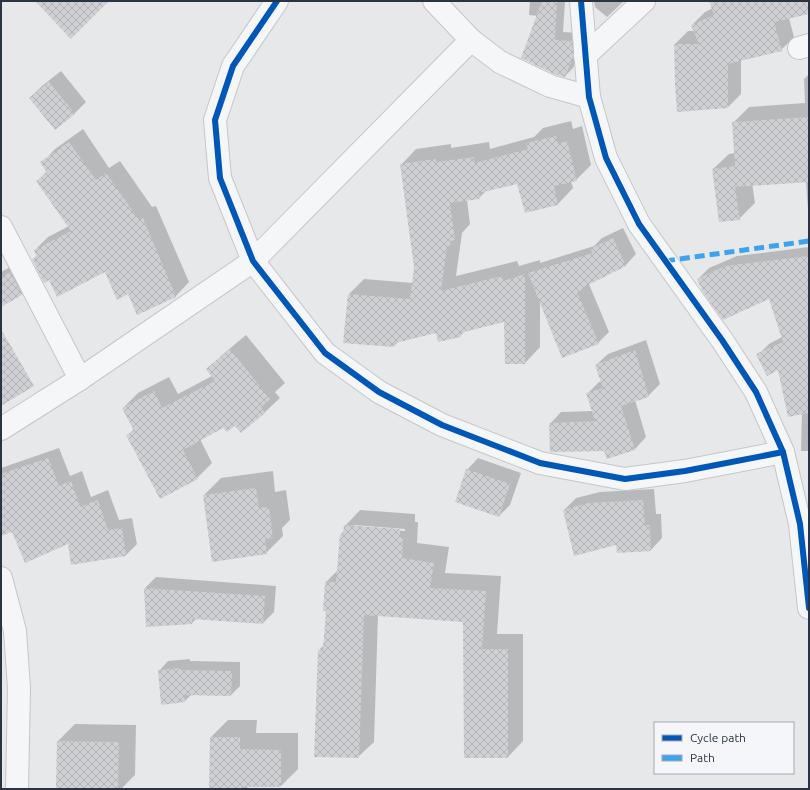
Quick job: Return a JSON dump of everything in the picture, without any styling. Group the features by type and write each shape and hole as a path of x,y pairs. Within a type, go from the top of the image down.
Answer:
{"street":[{"path":"277,1 232,66 215,120 220,178 253,261 325,353 379,392 442,425 540,463 625,479 685,471 783,452"},
{"path":"434,1 471,40 500,62 550,86 589,97"},
{"path":"580,1 589,97 606,158 639,224 722,340 756,392 783,452 800,524 809,608"},
{"path":"585,56 644,1"},
{"path":"1,429 80,379 253,261 471,40"},
{"path":"1,227 80,379"},
{"path":"1,578 15,631 18,681 17,789"}],"building":[{"path":"35,1 109,1 71,39"},
{"path":"542,1 557,1 555,40 572,41 573,57 565,77 554,74 521,58"},
{"path":"709,1 809,1 809,14 774,22 782,51 728,64 728,108 677,112 674,44 699,44 691,25 714,15"},
{"path":"49,82 75,114 55,130 29,98"},
{"path":"809,117 809,182 735,187 740,220 719,222 712,169 735,166 732,122"},
{"path":"556,136 558,144 567,141 577,181 554,186 558,205 525,213 517,184 479,193 480,199 450,203 455,240 450,241 451,246 447,246 441,291 502,276 503,281 525,274 525,364 505,364 504,322 460,333 461,337 438,342 436,333 395,343 394,347 343,343 348,294 410,299 414,267 400,164 436,159 436,162 474,157 475,163 528,149 526,143"},
{"path":"69,142 96,180 106,173 139,220 143,218 176,297 137,315 128,294 117,300 105,272 57,297 49,280 44,283 32,259 37,257 34,250 71,231 36,181 47,173 40,162"},
{"path":"613,238 626,266 577,292 599,344 562,358 528,273 593,253 590,249"},
{"path":"809,256 809,413 788,417 778,370 767,376 756,354 783,342 769,299 723,320 703,292 697,279 725,266"},
{"path":"10,272 22,295 1,307 1,277"},
{"path":"1,329 34,386 1,406"},
{"path":"230,349 270,399 261,407 265,413 241,433 235,426 227,432 223,428 183,450 198,479 160,499 126,435 134,431 122,408 154,391 162,408 215,381 206,369"},
{"path":"635,350 649,397 621,406 635,450 607,459 604,451 550,452 549,423 595,421 586,393 603,388 595,365"},
{"path":"48,458 59,486 71,481 80,507 98,500 108,530 122,528 126,556 71,565 68,544 25,563 12,532 1,536 1,474"},
{"path":"466,469 510,484 499,517 455,502"},
{"path":"256,488 259,508 269,507 273,538 265,539 267,554 212,562 203,495"},
{"path":"643,500 645,525 650,525 651,551 617,553 616,545 574,556 563,510 588,503"},
{"path":"344,525 400,529 400,537 403,538 402,558 434,563 430,588 486,591 482,649 508,649 508,758 464,758 463,622 364,615 359,758 314,757 318,650 323,650 326,611 323,611 325,582 336,582 340,534 343,534"},
{"path":"144,588 265,596 263,624 192,619 192,624 146,627"},
{"path":"181,668 181,670 232,671 231,696 184,695 185,702 161,705 158,670"},
{"path":"210,737 240,737 240,749 281,750 281,787 209,789"},
{"path":"57,741 119,742 118,789 56,789"}],"marked path":[{"path":"665,261 809,241"}],"cycle path":[{"path":"277,1 233,66 215,120 220,178 253,261 325,353 379,392 442,425 540,463 625,479 685,471 783,452"},
{"path":"581,1 589,97 606,158 639,224 722,340 756,392 783,452 800,524 809,608"}]}
